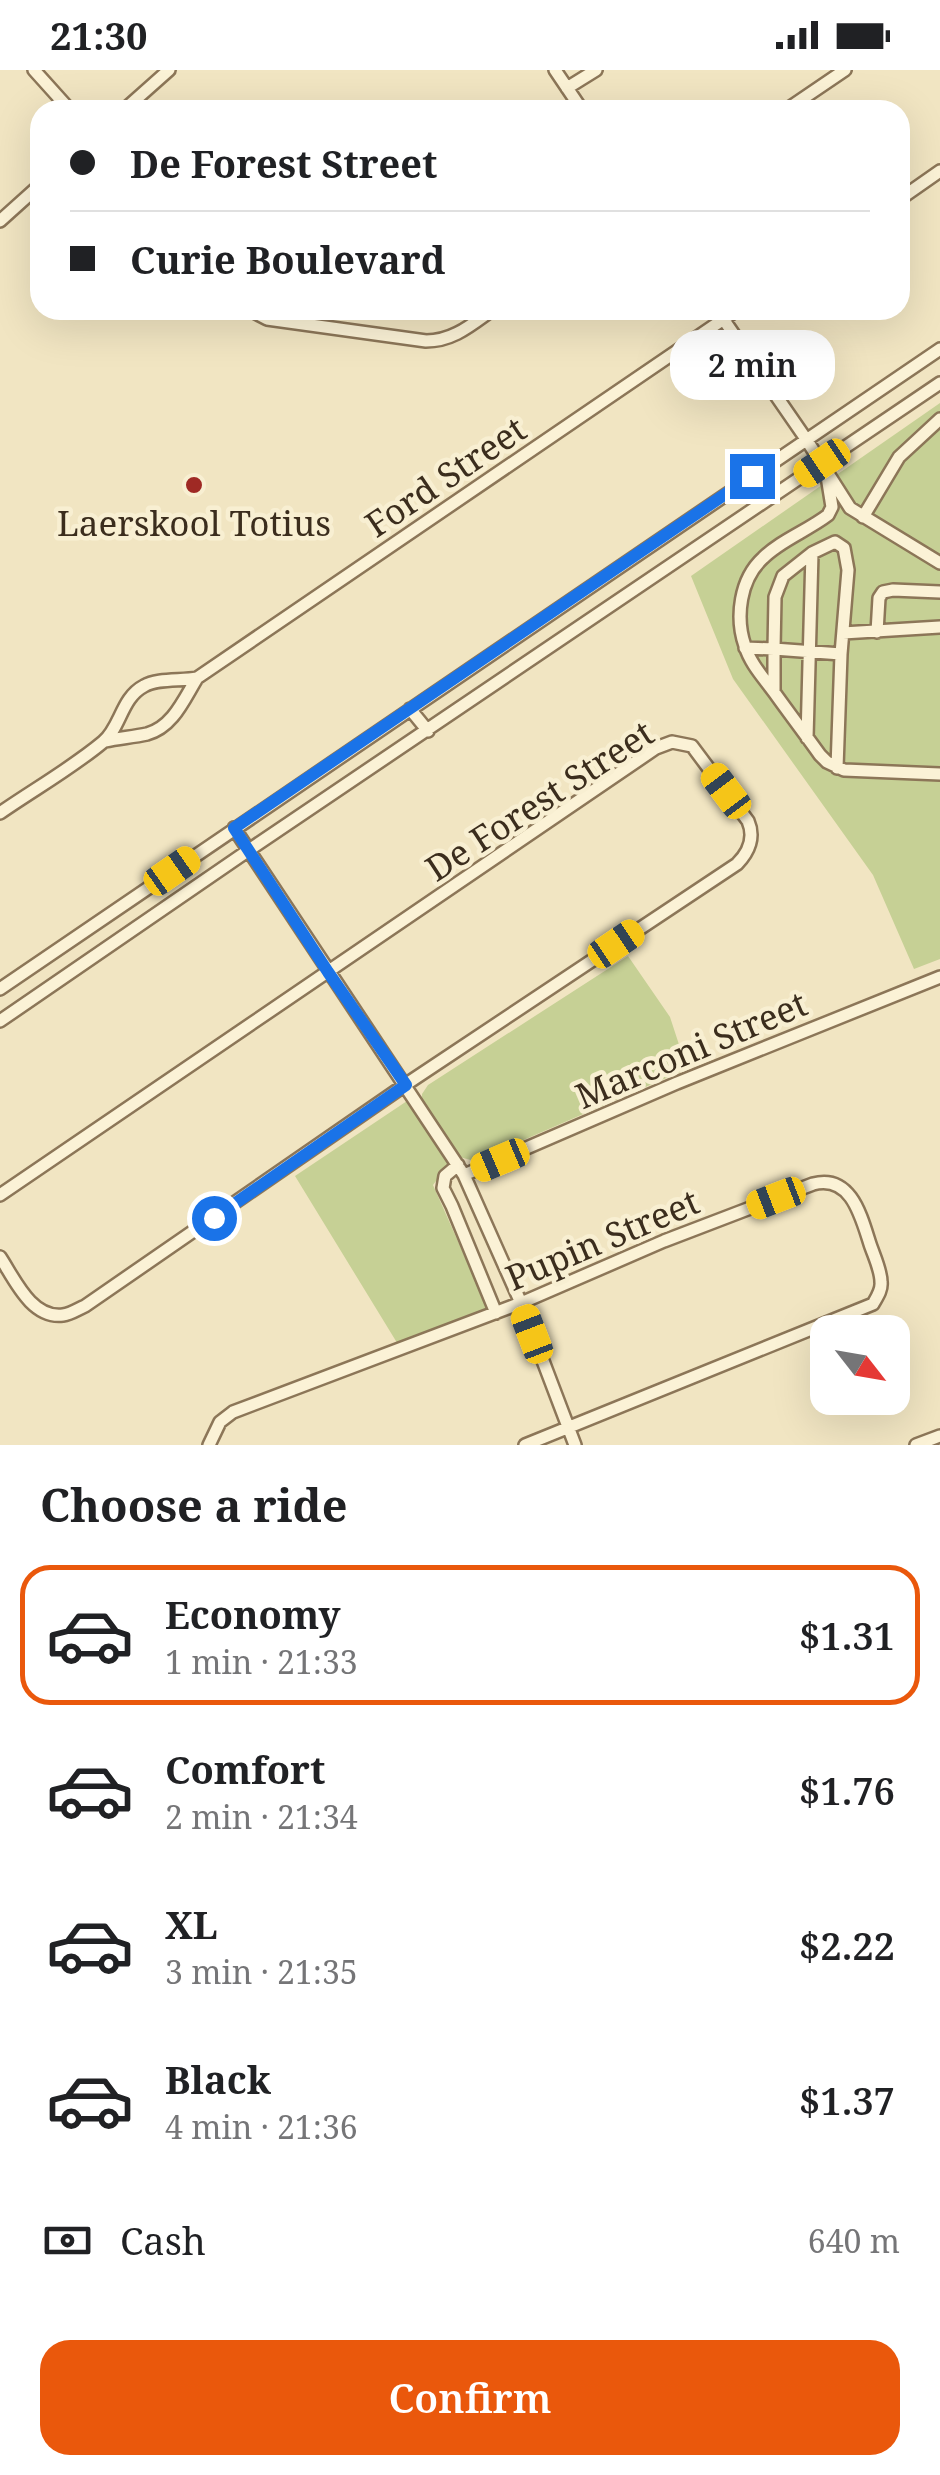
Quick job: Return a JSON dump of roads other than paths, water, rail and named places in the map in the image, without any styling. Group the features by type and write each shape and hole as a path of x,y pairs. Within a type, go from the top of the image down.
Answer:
{"street":[{"path":"34,70 61,100"},
{"path":"135,100 169,70"},
{"path":"555,70 576,100"},
{"path":"568,88 596,70"},
{"path":"801,100 845,70"},
{"path":"910,192 940,172"},
{"path":"0,222 30,194"},
{"path":"267,320 426,342 454,336 477,320"},
{"name":"Ford Street","path":"105,741 131,696 140,688 159,681 197,678 713,320"},
{"path":"723,320 850,508 940,563"},
{"path":"0,989 940,348"},
{"path":"0,1021 687,554 824,467 940,382"},
{"path":"863,517 899,457 940,419"},
{"path":"824,467 831,511 772,550 760,560 747,581 741,601 745,648 820,755 838,768 940,774"},
{"path":"670,532 687,554"},
{"path":"774,692 775,597 780,584 788,571 835,542 844,548 848,570 838,768"},
{"path":"807,738 812,553"},
{"path":"877,632 883,592 940,592"},
{"path":"843,633 940,627"},
{"path":"745,648 841,654"},
{"name":"Ford Street","path":"0,812 105,741 162,728 197,678"},
{"path":"410,709 428,731"},
{"name":"De Forest Street","path":"0,1195 656,748 682,743 692,746 748,821 751,842 737,864 406,1085 86,1306 66,1315 51,1314 34,1306 0,1257"},
{"path":"234,828 461,1170 521,1303 575,1445"},
{"path":"48,956 62,978"},
{"name":"Marconi Street","path":"461,1170 940,977"},
{"path":"461,1170 445,1176 442,1188 496,1313"},
{"name":"Pupin Street","path":"209,1445 220,1422 233,1412 496,1313 664,1241 824,1181 836,1184 848,1194 863,1223 882,1281 873,1304 525,1445"},
{"path":"916,1445 940,1436"}],"place":[{"name":"Laerskool Totius","path":"194,485"}]}
